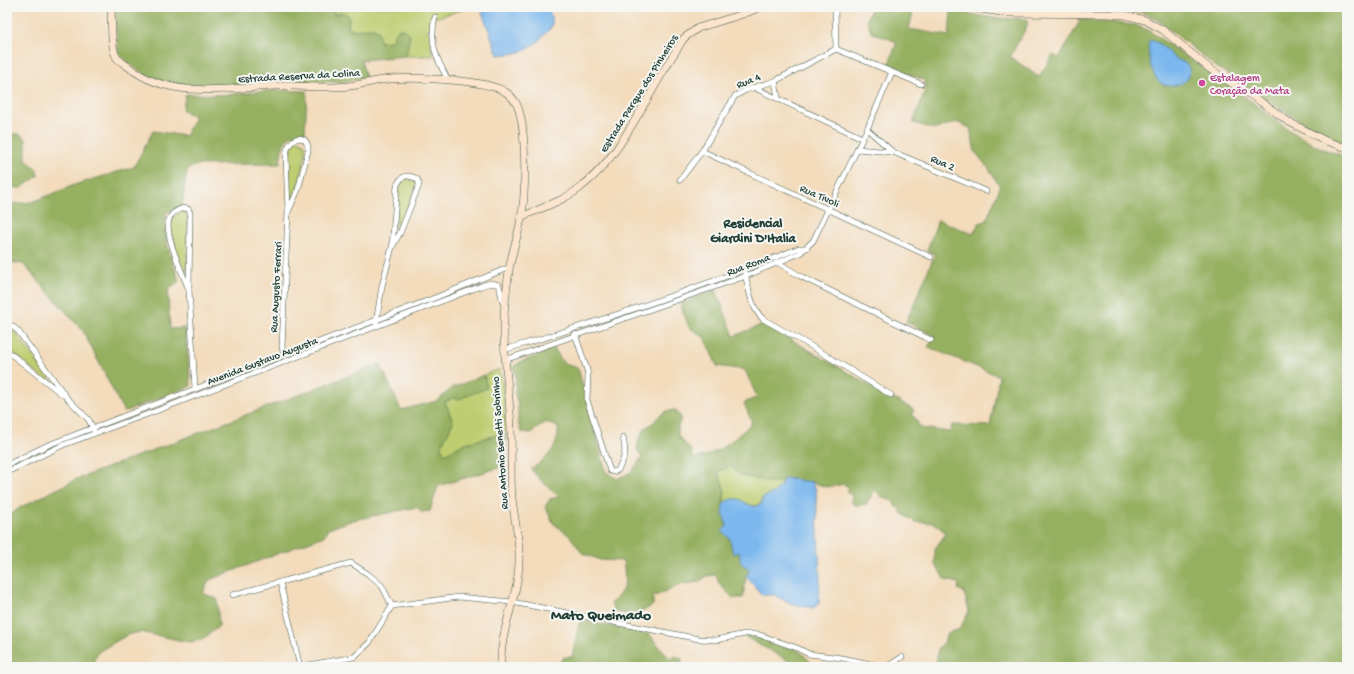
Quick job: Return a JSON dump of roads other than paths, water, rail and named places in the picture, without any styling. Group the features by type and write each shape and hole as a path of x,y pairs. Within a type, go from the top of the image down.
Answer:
{"street":[{"name":"Estrada Reserva da Colina","path":"111,7 113,44 116,56 147,79 169,86 225,90 277,86 349,86 386,79 407,78 448,80 498,88 509,95 517,106 523,138 524,179 521,217"},
{"name":"Estrada Parque dos Pinheiros","path":"521,217 570,195 595,175 625,138 679,46 690,33 703,26 761,7"},
{"path":"835,7 836,49 921,84"},
{"path":"968,7 1007,13 1125,15 1145,20 1163,30 1210,69 1289,122 1326,141 1347,148"},
{"path":"435,17 433,28 433,47 448,80"},
{"name":"Rua 4","path":"680,180 702,151 735,96 746,90 775,81 836,49"},
{"path":"807,248 813,241 867,129 892,72"},
{"path":"775,81 778,98"},
{"path":"755,88 862,138"},
{"name":"Rua 2","path":"867,129 893,152"},
{"name":"Rua Augusto Ferrari","path":"286,361 282,347 288,212 287,149 295,138 299,138 306,142 308,145 308,151 298,190 288,212"},
{"name":"Rua 2","path":"857,149 893,152 986,191"},
{"name":"Rua Tivoli","path":"702,151 931,257"},
{"path":"376,327 382,286 392,247 397,185 402,177 408,176 417,179 419,185 400,233 392,247"},
{"path":"189,290 177,262 168,223 169,218 183,208 187,208 190,213 189,290 195,389"},
{"name":"Rua Antonio Benetti Sobrinho","path":"501,667 502,639 512,602 518,573 519,559 512,498 510,403 504,350 504,313 510,267 521,217"},
{"name":"Rua Roma","path":"504,350 626,311 799,248 807,248"},
{"name":"Rua Roma","path":"505,360 746,276 800,253 807,248"},
{"path":"774,258 778,263 800,276 931,340"},
{"name":"Avenida Gustavo Augusta","path":"7,465 48,445 376,320 510,267"},
{"path":"744,269 758,315 891,395"},
{"name":"Avenida Gustavo Augusta","path":"7,472 57,448 94,433 156,412 481,286 491,283 500,285 504,313"},
{"path":"626,311 629,318"},
{"path":"7,325 12,326 18,331 67,398"},
{"path":"573,329 587,370 587,400 610,471 613,472 618,470 626,455 623,437"},
{"path":"7,351 67,398 89,420 94,433"},
{"path":"232,595 351,563 368,574 382,586 392,606"},
{"path":"280,582 299,667 354,657 369,643 392,606"},
{"path":"392,606 459,597 512,602 699,639 716,640 745,634 757,634 809,654 842,658 869,665 888,666 894,664 902,656"}],"water":[{"path":"487,7 548,7 552,25 534,45 524,51 498,55 482,12"},
{"path":"1150,40 1161,45 1175,58 1187,65 1189,74 1185,81 1181,84 1171,86 1162,84 1158,81 1149,58"},
{"path":"784,478 812,482 816,490 820,575 819,604 813,608 790,603 774,595 762,595 746,576 750,570 741,563 739,552 733,554 730,539 722,531 727,526 723,514 724,503 732,499 740,499 751,506 758,506 762,503 762,498 778,489"}],"place":[{"name":"Estalagem Coração da Mata","path":"1202,83"}],"district":[{"name":"Residencial Giardini D'Italia","path":"753,230"},
{"name":"Mato Queimado","path":"601,614"}]}
